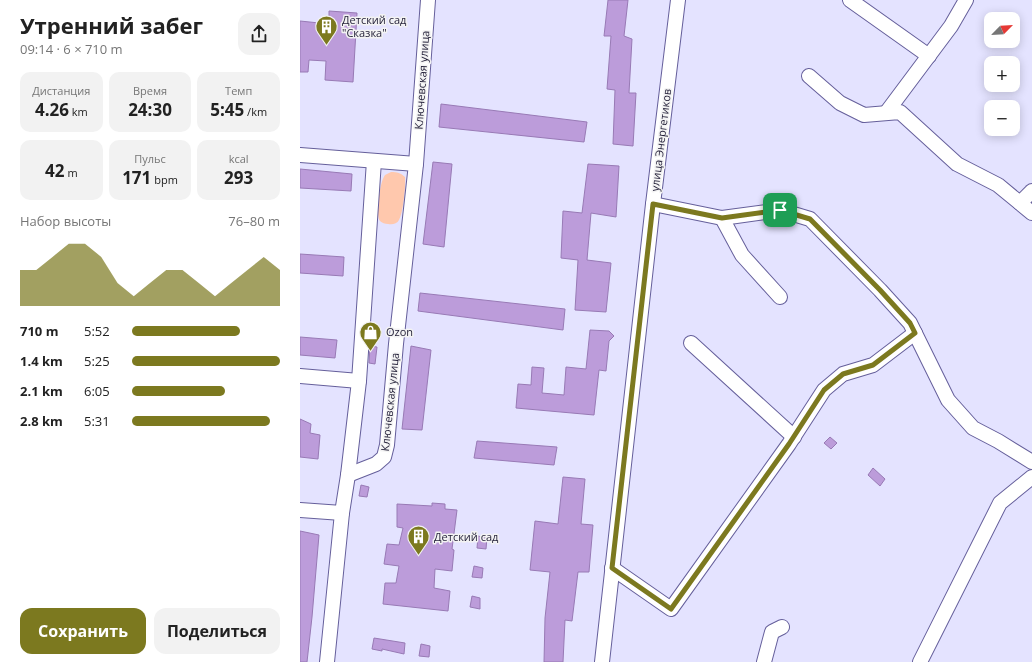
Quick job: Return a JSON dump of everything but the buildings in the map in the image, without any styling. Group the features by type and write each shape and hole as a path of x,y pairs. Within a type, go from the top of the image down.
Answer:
{"street":[{"name":"Ключевская улица","path":"348,475 376,464 384,457 387,445 396,344 416,164 428,0"},
{"name":"улица Энергетиков","path":"602,662 653,204 678,0"},
{"path":"850,0 929,56"},
{"path":"886,113 951,26 966,0"},
{"path":"809,76 840,103 864,115 900,112 957,164 998,185 1032,213"},
{"path":"300,155 416,164"},
{"path":"327,662 342,513 359,381 374,161"},
{"path":"1020,203 1032,191"},
{"path":"653,204 722,218 780,210 810,219 880,290 910,323 948,400 973,428 998,441 1032,462"},
{"path":"722,218 742,256 780,296"},
{"path":"612,568 671,609 794,437 824,390 843,374 873,365 915,333"},
{"path":"691,343 794,437"},
{"path":"300,376 359,381"},
{"path":"920,662 1000,503 1032,477"},
{"path":"300,510 342,513"},
{"path":"764,662 772,632 782,627"}],"shaded area":[{"path":"391,172 405,177 404,199 399,220 394,224 385,224 380,221 379,217 379,198 383,178"}],"place":[{"name":"Детский сад \"Сказка\"","path":"327,46"},
{"name":"Ozon","path":"371,352"},
{"name":"Детский сад","path":"419,556"}],"route":[{"path":"653,204 722,218 780,210 810,219 880,290 910,323 915,333 873,365 843,374 824,390 789,444 671,609 612,568 653,204"}]}
